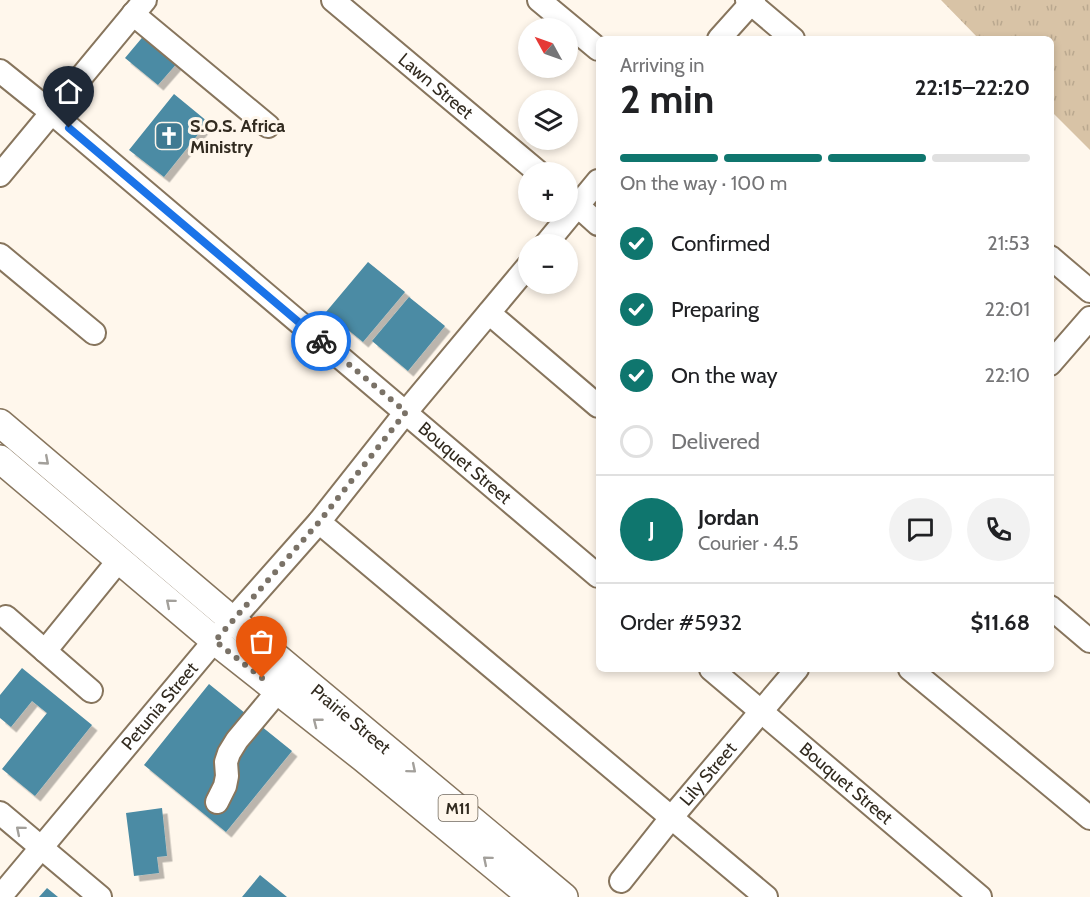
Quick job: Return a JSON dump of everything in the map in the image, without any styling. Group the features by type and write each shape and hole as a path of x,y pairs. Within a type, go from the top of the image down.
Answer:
{"main road":[{"name":"Prairie Street","path":"0,423 564,897"},
{"name":"Prairie Street","path":"0,459 215,641 372,765 532,897"}],"street":[{"name":"Lawn Street","path":"333,0 526,162"},
{"path":"539,0 596,47"},
{"path":"722,36 751,1 791,36"},
{"path":"0,175 139,7 268,126"},
{"name":"Bouquet Street","path":"0,71 596,574"},
{"path":"578,196 596,183"},
{"path":"578,206 596,222"},
{"path":"0,255 94,333"},
{"path":"1054,260 1090,291"},
{"name":"Petunia Street","path":"0,897 232,620 319,522 406,412 518,278"},
{"path":"489,313 596,404"},
{"path":"1054,359 1090,318"},
{"path":"319,522 766,897"},
{"path":"45,651 119,560"},
{"path":"1054,610 1090,640"},
{"path":"6,617 91,691"},
{"name":"Bouquet Street","path":"715,672 980,897"},
{"name":"Lily Street","path":"621,881 794,672"},
{"path":"914,672 1090,818"},
{"path":"217,802 225,786 226,762 229,753 278,691"},
{"path":"0,813 100,897"}],"green space":[{"path":"941,0 1090,0 1090,150 1054,114 1054,36 976,36"}],"building":[{"path":"146,33 179,61 158,85 125,58"},
{"name":"S.O.S. Africa Ministry","path":"174,94 208,122 164,177 129,150"},
{"path":"368,262 405,292 363,342 326,312"},
{"path":"409,297 445,326 408,371 372,341"},
{"path":"22,668 92,725 35,796 2,769 47,713 32,701 11,727 0,718 0,695"},
{"path":"209,684 292,751 226,832 144,765"},
{"path":"162,808 167,856 157,857 159,873 134,876 126,813"},
{"path":"260,875 287,897 242,897"},
{"path":"47,888 58,897 39,897"}],"way so far":[{"path":"262,678 215,641 319,522 406,412 321,341"}],"place":[{"name":"S.O.S. Africa Ministry","path":"169,136"}],"route":[{"path":"69,128 321,341"}]}
